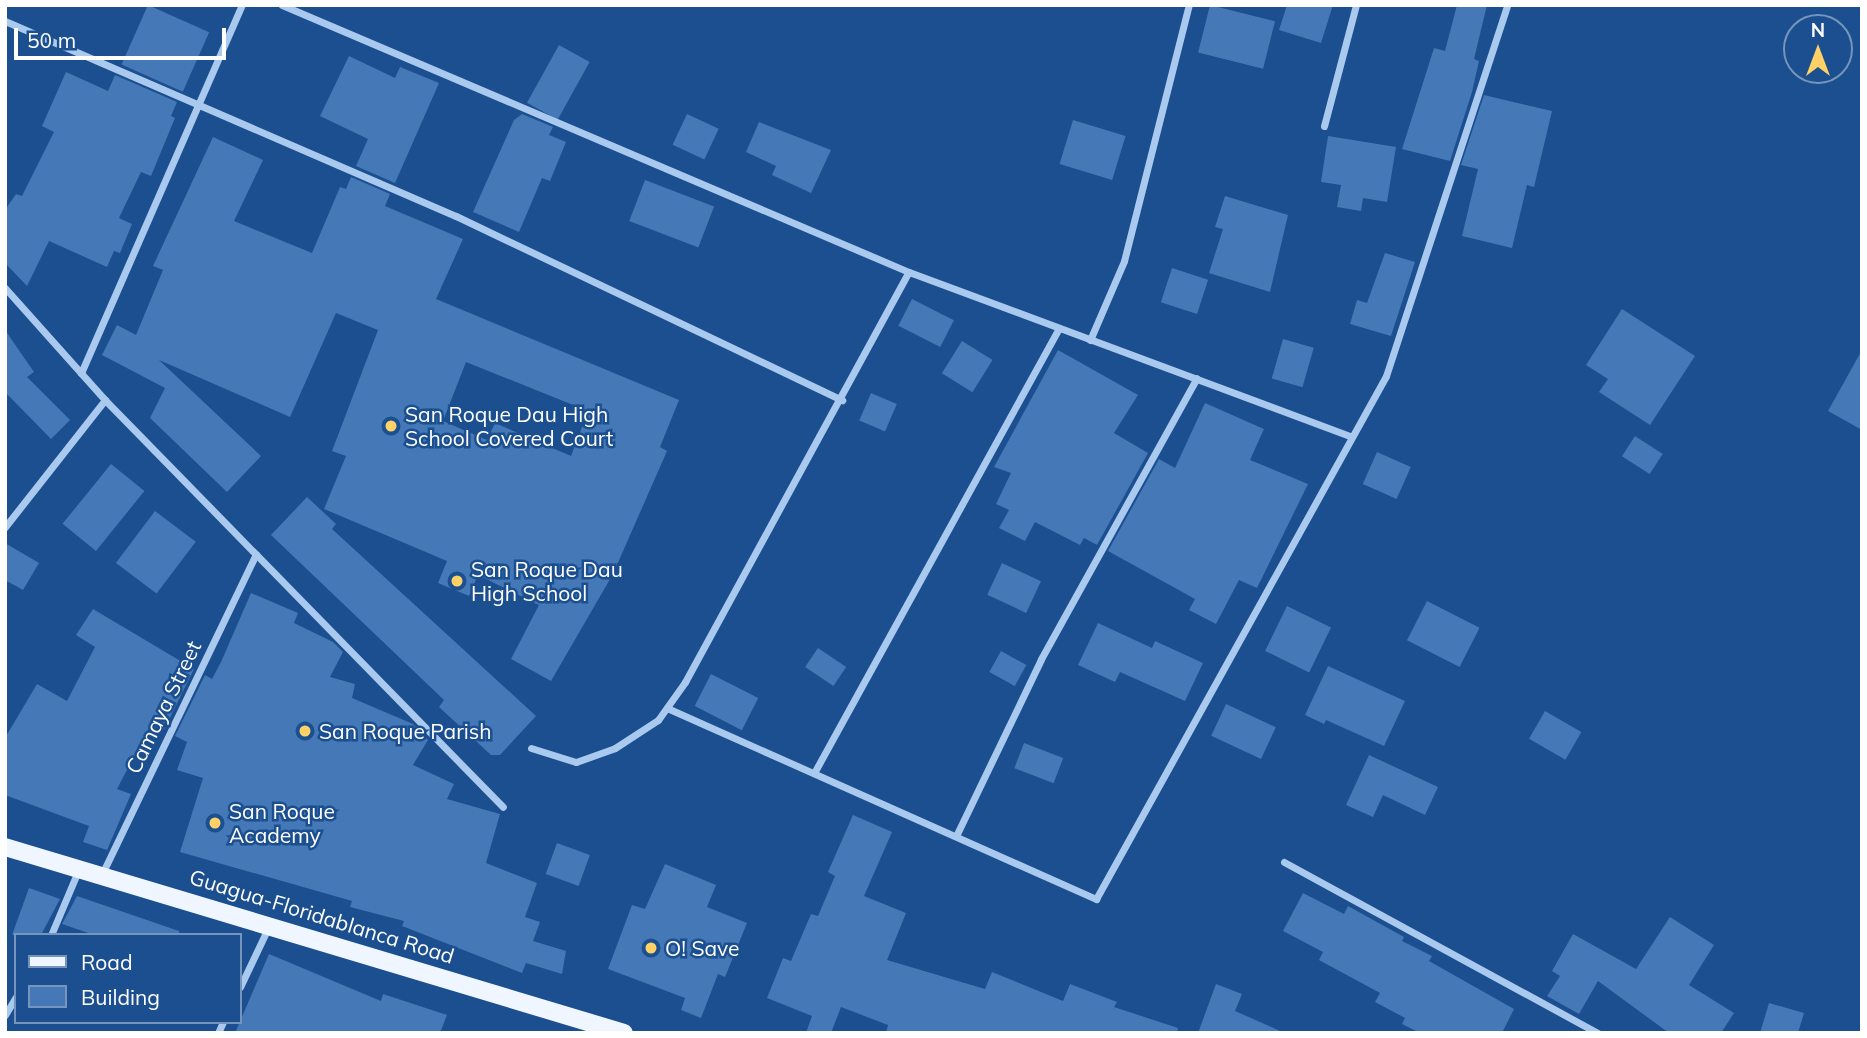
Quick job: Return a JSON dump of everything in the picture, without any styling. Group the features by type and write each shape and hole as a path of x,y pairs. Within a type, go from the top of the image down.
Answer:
{"main road":[{"name":"Guagua-Floridablanca Road","path":"5,846 270,923 624,1033"}],"street":[{"path":"81,373 196,106 243,5"},
{"path":"282,5 909,272 1351,436"},
{"path":"1090,340 1124,261 1189,5"},
{"path":"1324,126 1356,5"},
{"path":"667,708 1096,899 1386,376 1507,5"},
{"path":"5,21 196,106 456,216 842,400"},
{"path":"531,748 576,762 615,748 658,720 842,400 909,272"},
{"path":"5,288 105,400 503,807"},
{"path":"814,773 1059,328"},
{"path":"956,836 1041,659 1197,378"},
{"path":"5,527 105,400"},
{"name":"Camaya Street","path":"102,874 256,554"},
{"path":"1283,862 1598,1033"},
{"path":"52,933 80,868"},
{"path":"242,983 270,923"}],"building":[{"path":"148,5 209,32 183,92 122,64"},
{"path":"1210,5 1275,21 1263,69 1198,53"},
{"path":"1287,5 1333,5 1321,43 1279,30"},
{"path":"1457,5 1487,5 1474,59 1479,61 1472,92 1450,161 1402,149 1434,48 1445,51"},
{"path":"559,45 590,62 558,120 527,103"},
{"path":"349,56 395,78 400,67 439,83 395,183 356,166 368,139 320,116"},
{"path":"66,72 108,91 115,75 177,102 171,116 175,118 151,176 141,172 119,218 132,224 120,253 114,251 107,267 49,241 27,286 5,263 5,210 16,194 22,196 54,132 42,126"},
{"path":"1484,95 1552,111 1534,187 1527,185 1512,248 1462,236 1478,169 1461,165"},
{"path":"522,114 553,127 549,135 566,142 550,181 542,178 519,232 473,212 514,120"},
{"path":"687,114 719,129 704,160 673,145"},
{"path":"1073,120 1126,136 1112,180 1060,164"},
{"path":"759,122 831,150 811,193 772,175 776,166 746,152"},
{"path":"1328,136 1396,147 1387,202 1363,198 1361,211 1337,207 1341,185 1321,182"},
{"name":"San Roque Dau High School","path":"213,137 263,160 234,221 312,253 340,187 346,189 351,177 390,194 385,206 463,239 436,299 679,400 660,447 667,451 613,574 551,681 511,659 539,605 478,575 469,596 438,583 447,561 324,509 346,456 332,451 378,330 336,313 290,417 159,360 261,456 227,492 150,418 165,388 102,355 117,325 136,335 163,270 153,266","holes":["466,362 588,411 571,456 495,423 487,440 443,421"]},
{"path":"645,180 714,207 698,248 629,221"},
{"path":"1225,196 1288,215 1270,292 1209,273 1223,229 1215,227"},
{"path":"1385,253 1415,262 1391,336 1350,324 1357,300 1367,303"},
{"path":"1172,268 1208,280 1197,314 1161,302"},
{"path":"912,299 954,320 940,347 898,326"},
{"path":"1622,309 1695,356 1650,425 1599,392 1608,379 1586,365"},
{"path":"5,330 34,372 27,377 70,420 51,439 5,392"},
{"path":"1283,339 1314,348 1302,387 1272,378"},
{"path":"962,341 993,360 972,392 942,373"},
{"path":"1058,350 1138,395 1114,433 1148,453 1097,545 1084,538 1080,545 1035,522 1025,541 999,528 1009,510 996,504 1011,473 994,467"},
{"path":"1862,350 1862,430 1828,411"},
{"path":"871,393 897,404 885,432 859,421"},
{"path":"1205,403 1264,429 1250,460 1308,484 1257,588 1239,580 1216,624 1189,610 1195,599 1108,551 1159,459 1175,468"},
{"path":"1635,436 1663,454 1650,474 1622,456"},
{"path":"1377,452 1411,467 1397,499 1363,484"},
{"path":"111,464 144,491 96,551 63,524"},
{"path":"307,497 336,524 332,529 536,716 500,755 491,755 439,707 444,700 271,535"},
{"path":"155,511 196,542 157,594 116,563"},
{"path":"5,543 39,563 23,590 5,580"},
{"path":"1002,563 1041,581 1026,613 987,595"},
{"path":"251,593 298,613 294,623 333,642 343,652 330,677 355,684 352,698 413,724 428,740 413,765 454,784 447,799 500,814 486,863 537,883 525,917 540,922 533,941 566,951 562,974 526,963 522,973 402,926 404,921 350,907 352,901 180,852 203,778 177,770 187,742 175,736 205,675 212,679"},
{"path":"1427,601 1480,628 1460,667 1407,640"},
{"path":"1287,606 1331,627 1309,672 1265,651"},
{"path":"93,609 194,669 164,730 151,724 117,789 131,794 107,850 83,842 89,826 5,795 5,738 37,684 67,701 95,647 76,635"},
{"path":"1098,623 1152,648 1155,641 1203,663 1185,701 1120,672 1115,682 1078,665"},
{"path":"818,648 846,667 833,686 805,667"},
{"path":"1001,651 1026,665 1015,686 989,672"},
{"path":"1328,666 1405,701 1384,746 1326,720 1324,724 1305,715"},
{"path":"711,674 758,698 742,730 695,706"},
{"path":"1226,704 1276,727 1261,759 1211,736"},
{"path":"1545,711 1581,732 1565,760 1529,739"},
{"path":"1024,743 1063,758 1054,783 1014,768"},
{"path":"1369,755 1438,787 1425,815 1383,795 1373,817 1346,805"},
{"path":"853,815 892,832 864,896 906,913 887,960 985,989 992,972 1063,1001 1070,984 1117,1002 1114,1007 1178,1028 1177,1033 886,1033 888,1025 841,1007 831,1033 806,1033 812,1016 767,998 783,958 791,961 811,914 818,916 835,876 828,872"},
{"path":"557,843 590,855 579,886 546,874"},
{"path":"665,864 716,885 707,907 747,923 725,977 718,974 701,1018 681,1010 685,998 608,969 632,905 645,909"},
{"path":"29,888 60,899 42,933 12,935"},
{"path":"1303,893 1344,914 1348,906 1404,937 1402,941 1432,956 1429,961 1514,1009 1502,1033 1420,1033 1402,1024 1405,1018 1375,1002 1380,993 1319,960 1323,952 1283,931"},
{"path":"77,896 179,933 88,933 62,924"},
{"path":"1670,917 1714,945 1689,985 1734,1013 1721,1033 1669,1033 1598,981 1579,1014 1547,996 1560,976 1552,971 1573,934 1636,969"},
{"path":"269,954 381,1001 383,994 447,1015 440,1033 235,1033 239,1024 242,1024 242,1017"},
{"path":"1216,984 1242,994 1235,1011 1285,1033 1198,1033"},
{"path":"1769,1003 1804,1013 1798,1033 1760,1033"}],"place":[{"name":"San Roque Dau High School Covered Court","path":"391,426"},
{"name":"San Roque Dau High School","path":"457,581"},
{"name":"San Roque Parish","path":"305,731"},
{"name":"San Roque Academy","path":"215,823"},
{"name":"O! Save","path":"651,948"}]}
